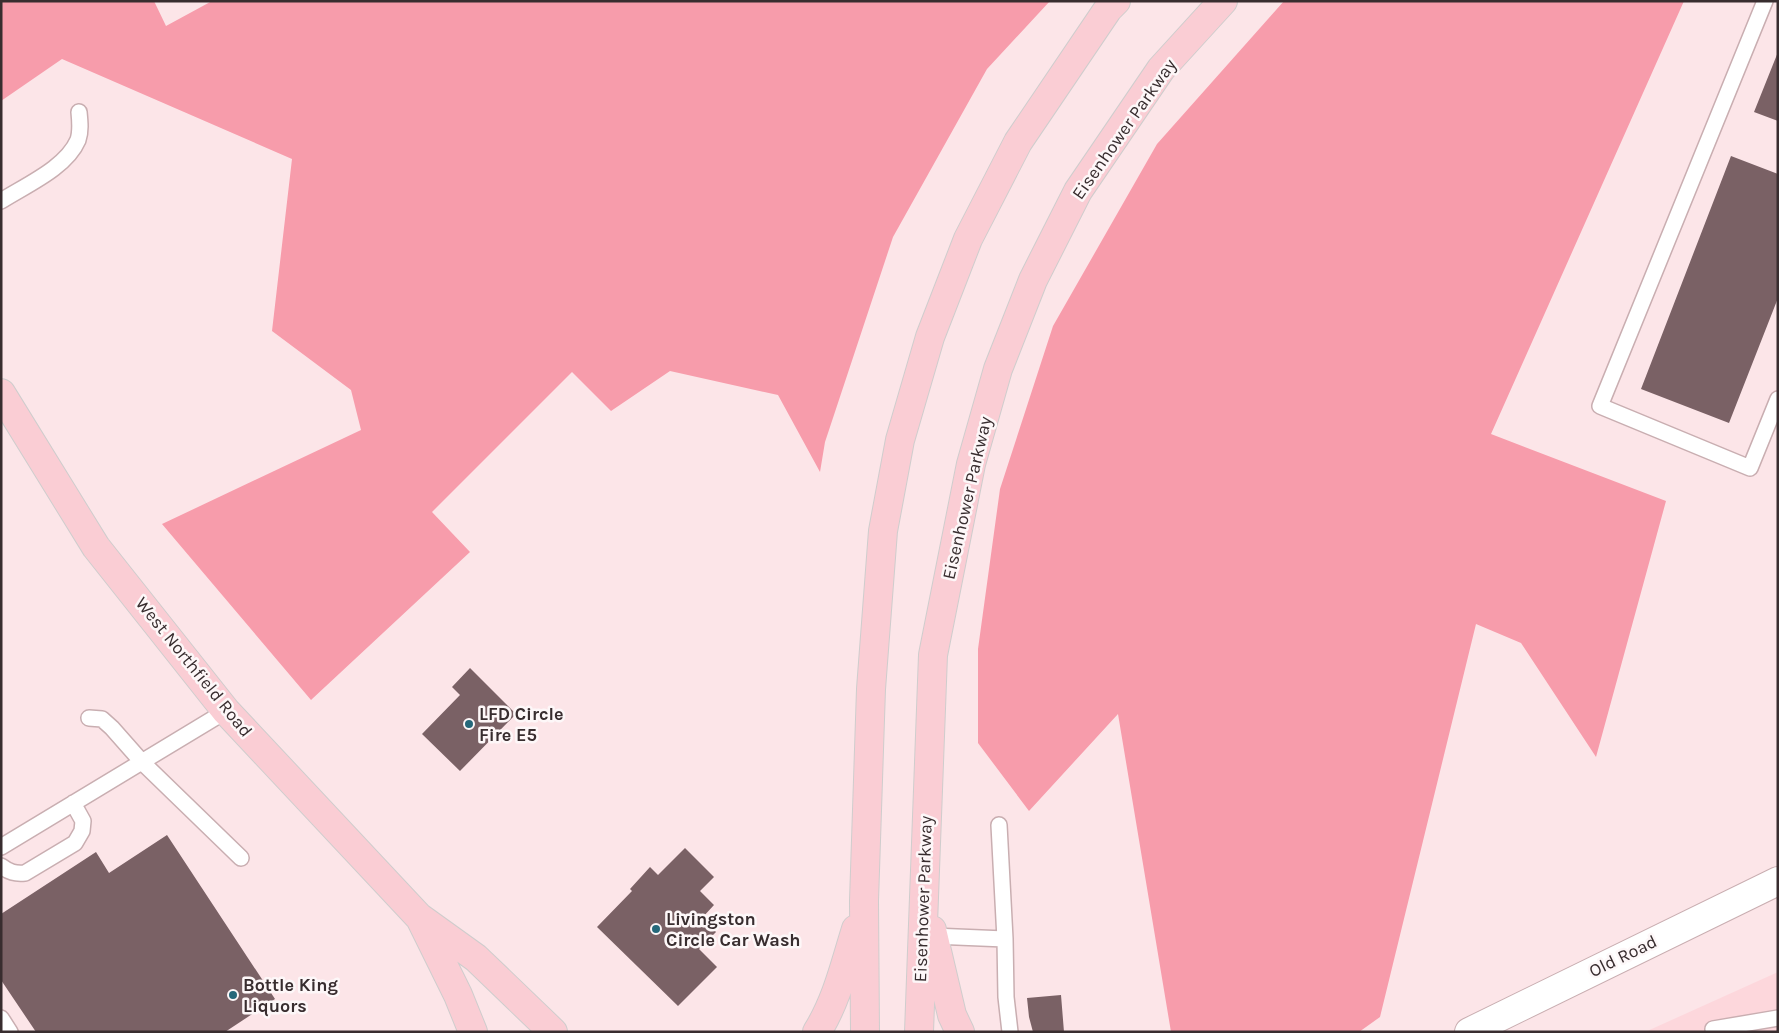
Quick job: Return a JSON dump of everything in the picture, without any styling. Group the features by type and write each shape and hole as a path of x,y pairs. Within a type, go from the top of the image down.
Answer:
{"main road":[{"path":"865,1032 864,901 871,689 883,531 900,440 930,337 968,239 1018,142 1116,1"},
{"name":"Eisenhower Parkway","path":"919,1032 933,655 971,464 998,369 1033,280 1078,191 1161,69 1223,1"},
{"name":"West Northfield Road","path":"1,393 96,547 226,711 419,917"},
{"path":"923,895 952,1015 960,1032"},
{"path":"816,1032 825,1019 838,989 864,901"},
{"path":"419,917 458,995 473,1032"},
{"path":"419,917 476,958 553,1032"},
{"path":"451,1032 458,995"}],"street":[{"name":"Old Road","path":"1469,1032 1778,881"}],"lane":[{"path":"1765,1 1600,406 1750,468 1778,399"},
{"path":"1,201 60,164 78,140 80,128 79,112"},
{"path":"1,847 226,711"},
{"path":"89,718 102,719 112,728 142,762 241,858"},
{"path":"1,866 17,874 25,873 76,842 82,831 82,822 73,803"},
{"path":"999,825 1006,997 1010,1032"},
{"path":"933,936 1005,939"},
{"path":"1,1018 10,1032"},
{"path":"1713,1029 1778,1018"}],"shaded area":[{"path":"1,1 154,1 166,26 212,1 1050,1 987,69 893,237 825,442 820,472 778,395 670,371 611,411 572,372 432,512 470,552 311,700 162,524 361,430 351,390 272,331 292,159 62,59 1,101"},
{"path":"1284,1 1684,1 1491,434 1666,501 1596,757 1521,643 1476,624 1380,1017 1359,1032 1171,1032 1118,714 1029,811 978,743 978,649 1000,489 1053,326 1157,144"},
{"path":"1778,972 1778,1032 1645,1032"}],"building":[{"path":"1778,52 1778,121 1754,112"},
{"path":"1731,156 1778,174 1778,298 1729,423 1641,389"},
{"name":"LFD Circle Fire E5","path":"470,668 516,714 460,771 422,734 460,695 452,687"},
{"path":"167,835 275,999 225,1032 36,1032 1,980 1,914 96,852 109,873"},
{"name":"Livingston Circle Car Wash","path":"685,848 714,877 700,891 714,905 702,918 716,932 699,949 717,967 678,1006 597,927 632,891 630,889 650,867 658,875"},
{"path":"1061,995 1064,1032 1033,1032 1027,998"}],"place":[{"name":"LFD Circle Fire E5","path":"469,724"},
{"name":"Livingston Circle Car Wash","path":"656,929"},
{"name":"Bottle King Liquors","path":"233,995"}]}
